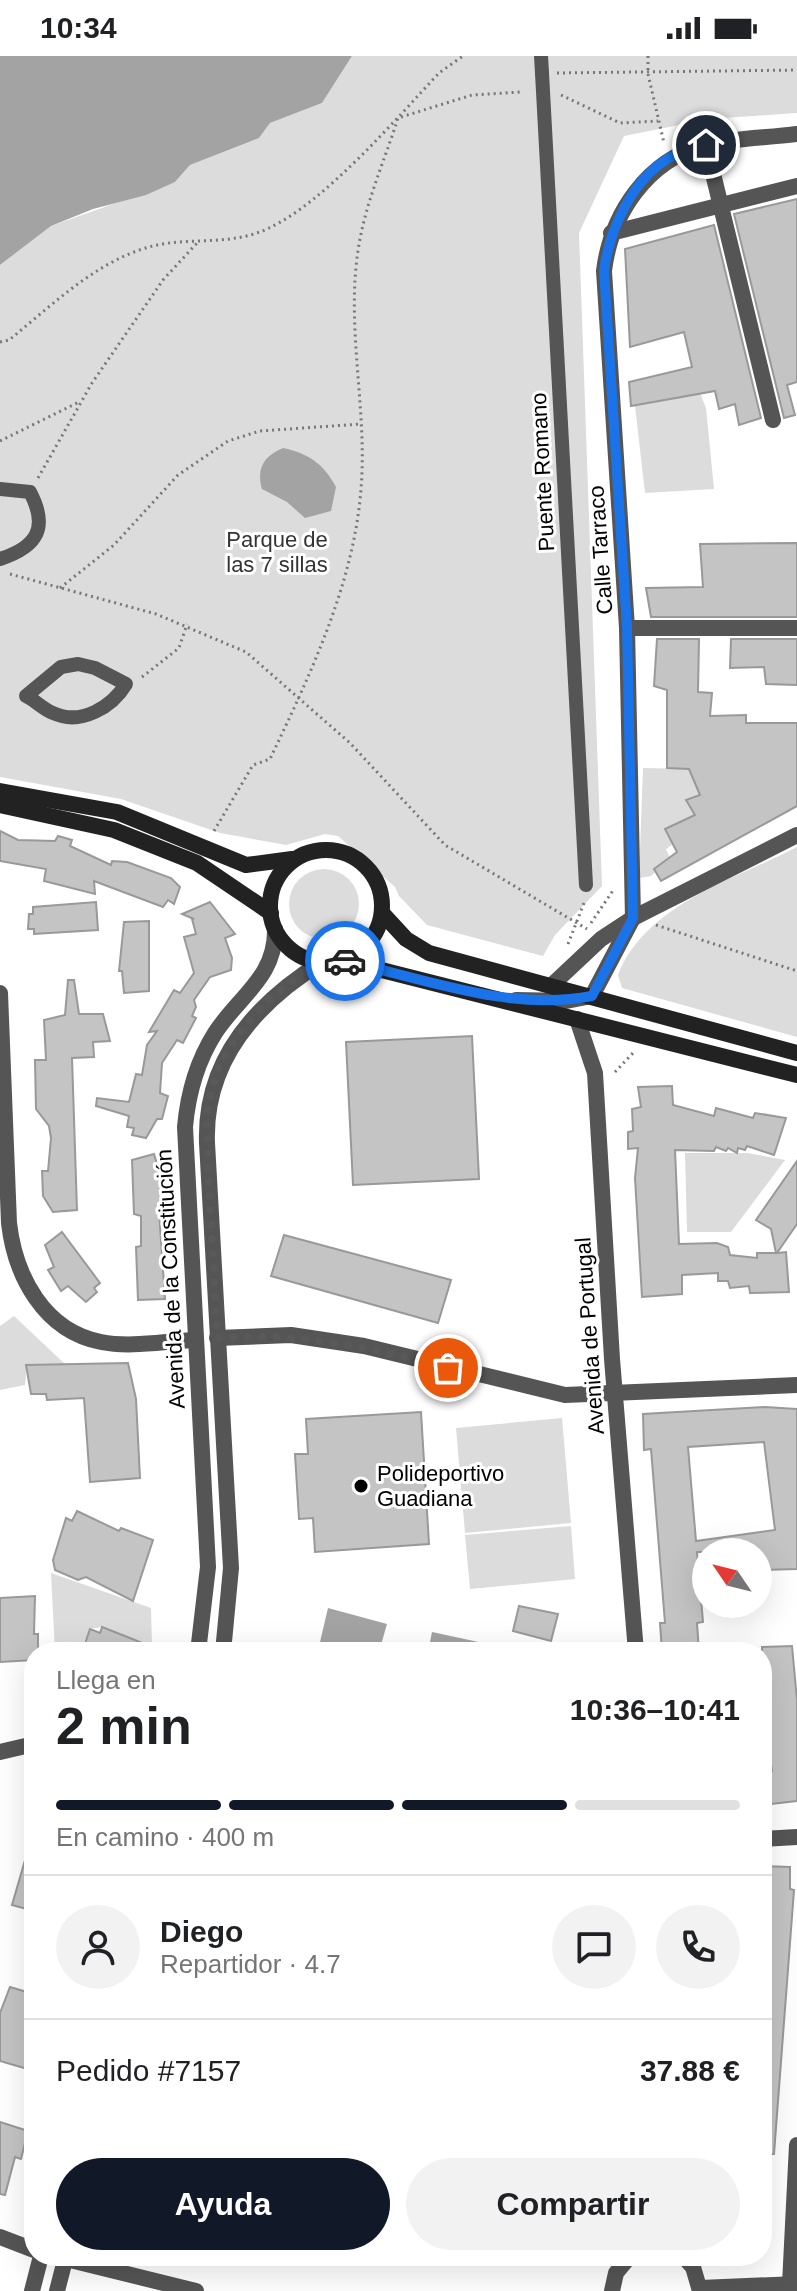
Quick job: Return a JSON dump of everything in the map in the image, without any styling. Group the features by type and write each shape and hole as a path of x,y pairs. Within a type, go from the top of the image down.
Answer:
{"main road":[{"path":"0,791 117,812 246,865 259,866 314,850 334,849 353,855 368,867 377,882 382,913 371,941 342,960"},
{"path":"0,805 73,818 114,830 197,863 273,921 299,955 322,962 342,960 510,1000 797,1075"},
{"path":"273,921 275,881 298,857"},
{"path":"382,913 406,939 429,953 797,1053"}],"street":[{"name":"Puente Romano","path":"541,56 586,885"},
{"path":"668,159 706,145 797,134"},
{"path":"706,145 773,420"},
{"name":"Calle Tarraco","path":"633,918 627,628 604,271 611,233 638,188 668,159"},
{"path":"611,233 797,186"},
{"path":"0,489 30,492 39,509 36,538 21,553 0,559"},
{"path":"627,628 797,628"},
{"path":"78,664 95,668 126,684 119,696 77,718 54,714 26,696 61,667 78,664"},
{"path":"552,985 601,939 633,918 797,835"},
{"path":"510,1000 566,1001 592,996 633,918"},
{"name":"Avenida de la Constitución","path":"199,1642 208,1567 185,1127 190,1087 217,1030 271,964 273,921"},
{"name":"Avenida de la Constitución","path":"224,1642 231,1568 206,1122 211,1089 234,1041 260,1010 297,977 322,962"},
{"path":"0,993 12,1254 31,1295 54,1318 76,1333 101,1342 195,1340"},
{"name":"Avenida de Portugal","path":"577,1019 595,1073 614,1394 635,1642"},
{"path":"217,1338 291,1335 364,1346 550,1394 797,1385"},
{"path":"0,1752 24,1746"},
{"path":"772,1838 797,1837"},
{"path":"692,2266 700,2289 793,2284 797,2145"},
{"path":"0,2237 24,2246"},
{"path":"32,2291 38,2266"},
{"path":"57,2291 61,2266"},
{"path":"97,2266 196,2291"},
{"path":"612,2291 616,2273 622,2266"}],"path":[{"path":"0,342 9,340 76,285 123,255 163,244 236,240 282,220 307,205 398,118 439,73 463,56"},
{"path":"648,56 648,74 668,159"},
{"path":"560,73 797,70"},
{"path":"553,91 620,123 658,121"},
{"path":"398,118 472,95 520,92"},
{"path":"205,848 253,765 270,759 299,699 352,553 361,489 355,314 361,235 398,118"},
{"path":"30,492 82,401 163,280 198,242"},
{"path":"0,441 82,401"},
{"path":"60,588 114,545 178,475 228,441 260,431 361,424"},
{"path":"0,568 187,624 246,652 350,743 445,845 586,930 616,885"},
{"path":"126,684 140,678 179,648 187,624"},
{"path":"565,949 578,925 586,885"},
{"path":"633,918 797,971"},
{"path":"615,1072 634,1052"}],"green space":[{"name":"Parque de las 7 sillas","path":"352,56 797,56 797,113 709,119 624,136 579,233 602,886 555,935 543,956 427,925 399,896 395,887 338,836 325,834 286,845 220,833 121,799 0,777 0,265 51,226 175,182 190,165 259,138 270,123 322,103"},
{"path":"700,393 706,408 714,489 645,493 635,406"},
{"path":"643,768 743,770 698,790 700,795 687,800 695,815 665,829 673,844 666,849 670,858 651,876 639,878"},
{"path":"797,847 797,1037 622,988 618,975 631,951 670,912 720,883"},
{"path":"331,869 353,884 359,904 357,918 349,929 338,937 317,939 299,929 291,918 289,897 299,879 310,871"},
{"path":"685,1153 748,1153 785,1160 731,1232 687,1232"},
{"path":"14,1316 67,1366 27,1365 25,1385 0,1390 0,1326"},
{"path":"562,1418 571,1523 465,1533 456,1428"},
{"path":"571,1526 575,1579 470,1589 465,1535"},
{"path":"51,1573 151,1608 152,1642 102,1627 90,1629 84,1642 54,1642"}],"shaded area":[{"path":"0,56 352,56 322,103 270,123 259,138 190,165 175,182 146,195 93,209 51,226 0,265"},
{"path":"283,448 308,456 326,472 336,487 331,511 305,518 287,502 262,489 260,475 263,464"},
{"path":"328,1608 387,1624 382,1642 320,1642"},
{"path":"432,1632 478,1642 430,1642"}],"building":[{"path":"797,199 797,382 787,385 795,415 784,418 734,214"},
{"path":"714,225 761,418 739,425 735,404 719,409 715,391 631,406 629,382 692,367 684,332 630,347 625,249"},
{"path":"797,543 797,617 651,617 646,588 703,587 700,544"},
{"path":"657,639 699,639 698,692 712,693 710,716 746,715 746,723 797,723 797,806 661,881 654,869 677,852 665,829 695,815 686,800 700,795 689,769 667,768 667,690 654,686"},
{"path":"731,639 797,639 797,685 766,684 764,667 730,668"},
{"path":"0,831 18,840 55,841 58,836 72,840 70,846 111,865 112,861 127,862 171,878 180,887 174,904 168,900 163,907 94,881 95,894 44,881 46,869 0,861"},
{"path":"96,902 98,930 34,934 34,929 28,929 33,907"},
{"path":"210,902 235,934 225,938 232,958 231,970 210,977 194,1000 196,1007 192,1016 196,1018 183,1043 177,1040 162,1063 160,1093 168,1096 162,1119 157,1119 146,1138 132,1135 134,1128 127,1127 129,1116 96,1106 97,1098 129,1102 136,1074 142,1075 147,1045 157,1031 149,1032 174,990 180,993 194,973 184,937 196,934 194,919 182,914"},
{"path":"149,921 149,991 124,993 122,971 119,971 124,922"},
{"path":"68,980 74,980 79,1014 103,1014 110,1041 93,1042 94,1057 72,1058 77,1210 53,1212 43,1196 42,1171 48,1171 51,1138 49,1126 36,1109 35,1060 46,1060 44,1020 65,1015"},
{"path":"472,1036 479,1179 353,1185 346,1042"},
{"path":"672,1086 673,1105 714,1116 716,1108 753,1118 755,1113 786,1118 774,1155 747,1146 745,1150 738,1148 737,1153 716,1147 714,1151 675,1150 679,1244 717,1243 728,1247 730,1255 757,1258 757,1253 776,1253 771,1229 756,1220 797,1161 797,1224 777,1253 786,1252 789,1292 750,1293 749,1286 730,1288 728,1281 718,1281 718,1273 682,1275 682,1294 642,1297 635,1178 638,1148 628,1149 628,1132 633,1131 632,1109 641,1107 638,1087"},
{"path":"154,1154 160,1174 164,1175 169,1198 161,1199 159,1211 165,1299 138,1300 136,1247 141,1246 141,1216 134,1214 132,1160"},
{"path":"62,1232 100,1283 94,1288 97,1292 86,1302 68,1286 61,1291 48,1270 54,1267 45,1245"},
{"path":"284,1235 451,1280 438,1323 271,1276"},
{"path":"128,1363 136,1399 140,1478 90,1482 84,1398 47,1400 46,1394 31,1394 26,1365"},
{"path":"765,1407 797,1409 797,1569 772,1570 772,1538 718,1538 775,1530 764,1442 688,1447 696,1538 692,1538 692,1618 703,1618 703,1622 697,1623 698,1642 661,1642 660,1623 665,1623 651,1449 644,1450 643,1414"},
{"name":"Polideportivo Guadiana","path":"421,1412 429,1544 315,1552 313,1518 299,1519 295,1454 308,1454 306,1419"},
{"path":"77,1511 119,1531 121,1528 153,1540 133,1601 86,1577 78,1580 55,1570 53,1560 66,1518 72,1521"},
{"path":"35,1596 34,1634 38,1634 38,1642 24,1642 24,1661 0,1662 0,1598"},
{"path":"519,1606 558,1614 551,1641 513,1631"},
{"path":"102,1627 140,1642 85,1642 90,1629 100,1633"},
{"path":"792,1646 797,1700 797,1801 772,1804 772,1771 772,1647"},
{"path":"24,1864 24,1908 12,1905"},
{"path":"772,1866 790,1867 790,1889 794,1890 774,2154"},
{"path":"10,1987 24,1991 24,2068 0,2061 0,2013"},
{"path":"0,2122 24,2130 24,2147 21,2159 15,2157 5,2195 0,2194"}],"way so far":[{"path":"345,961 322,962 297,977 260,1010 234,1041 211,1089 206,1122 217,1338 291,1335 364,1346 448,1368"}],"place":[{"name":"Polideportivo Guadiana","path":"361,1486"}],"route":[{"path":"345,961 510,1000 566,1001 592,996 633,918 627,628 604,271 611,233 638,188 668,159 706,145"}]}
